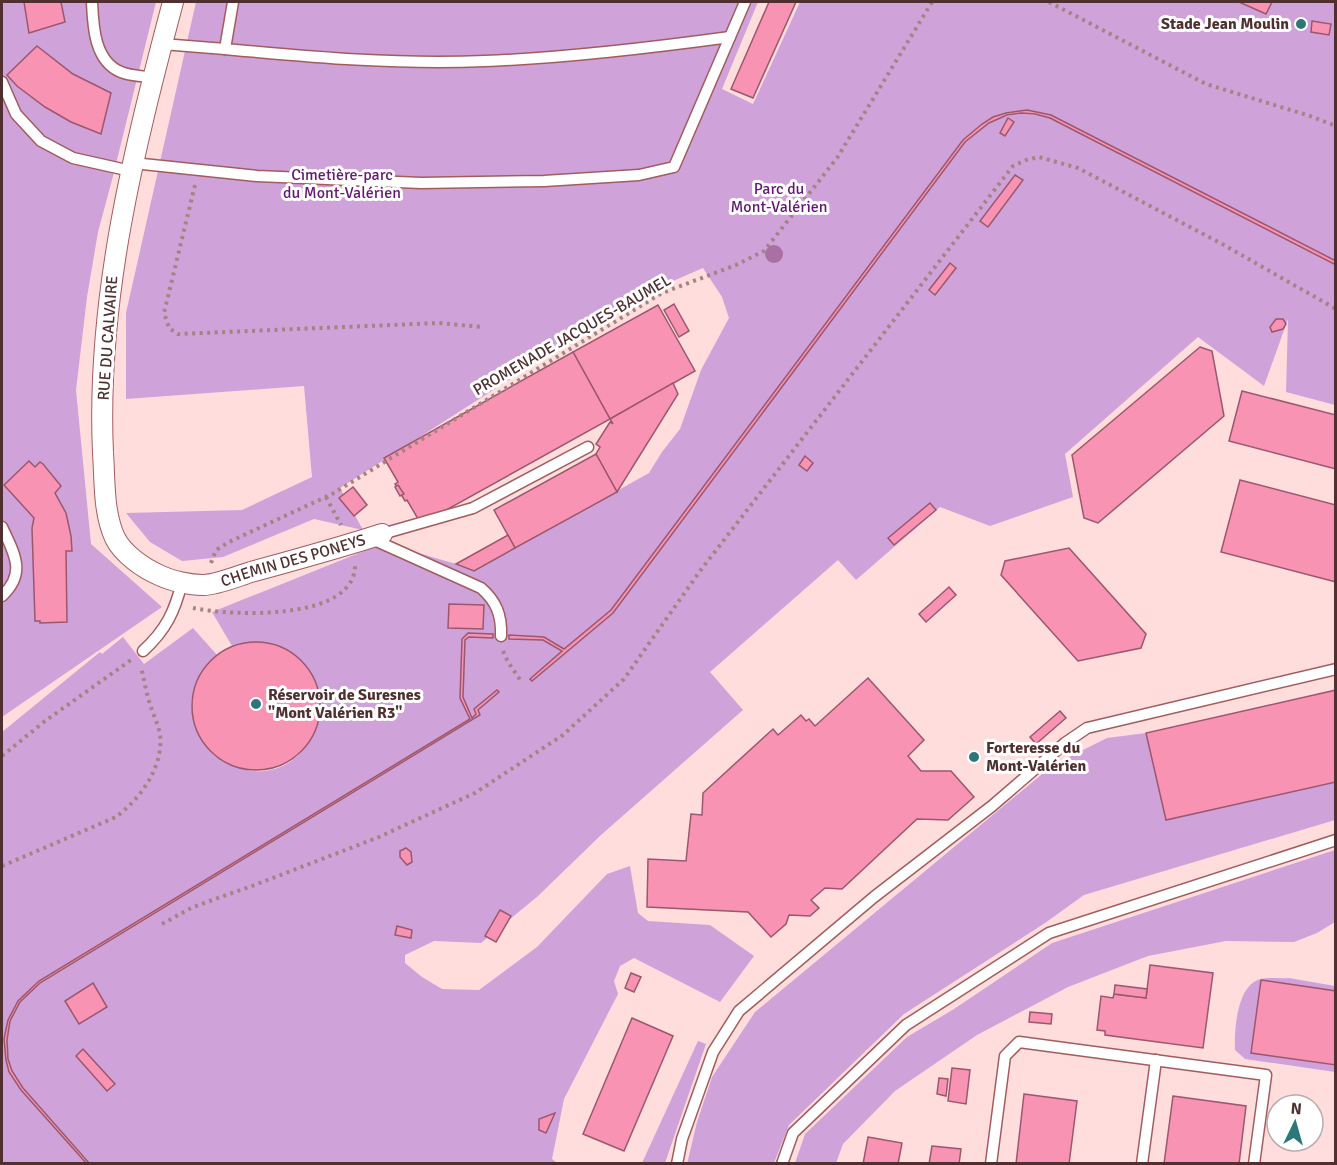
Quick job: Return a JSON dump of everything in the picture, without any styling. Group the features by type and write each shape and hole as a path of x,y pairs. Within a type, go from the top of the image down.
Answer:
{"street":[{"name":"RUE DU CALVAIRE","path":"173,2 132,167 107,306 103,394 105,489 115,537 124,551 160,576 182,582 206,579"},
{"name":"CHEMIN DES PONEYS","path":"206,579 376,536"}],"lane":[{"path":"92,2 93,29 104,59 120,72 154,78"},
{"path":"225,50 233,2"},
{"path":"2,82 16,114 41,141 73,158 132,167 199,170 257,176 421,183 639,175 674,167 745,2"},
{"path":"162,44 346,60 483,62 588,55 730,37"},
{"path":"376,536 473,508 588,447"},
{"path":"2,527 15,555 17,573 10,589 2,596"},
{"path":"376,536 481,588 489,595 498,610 501,636"},
{"path":"141,653 152,643 172,616 182,582"},
{"path":"677,1164 685,1127 712,1052 740,1011 873,897 993,806 1065,743 1087,728 1335,669"},
{"path":"782,1164 793,1133 906,1025 1049,933 1335,840"},
{"path":"991,1164 1005,1056 1019,1042 1266,1075 1254,1164"},
{"path":"1142,1164 1156,1060"}],"path":[{"name":"PROMENADE JACQUES-BAUMEL","path":"206,579 216,550 229,542 332,494 662,293 736,265 764,251 837,158 932,2"},
{"path":"1049,2 1206,84 1335,126"},
{"path":"162,924 193,907 379,837 475,793 564,735 624,679 707,562 1013,166 1039,157 1078,168 1224,245 1335,309"},
{"path":"199,170 164,313 169,328 177,334 439,323 482,327"},
{"path":"501,636 501,647 521,681"},
{"path":"2,756 45,721 141,653 149,702 160,733 157,762 147,782 133,801 116,817 2,866"}],"green space":[{"path":"2,2 156,2 98,232 87,297 76,390 91,544 162,607 2,717"},
{"path":"196,2 758,2 722,89 753,104 800,2 1335,2 1335,261 1051,115 1025,111 994,118 963,140 611,610 564,649 544,637 509,635 509,639 543,640 562,651 530,679 532,681 613,613 965,142 994,121 1025,114 1050,118 1335,265 1335,405 1286,392 1288,319 1264,386 1198,337 1065,454 1073,497 990,526 940,507 856,580 838,560 710,672 743,710 601,835 538,896 481,943 434,941 405,955 405,963 442,989 479,990 537,947 607,874 630,866 638,913 648,921 710,925 754,956 720,1002 634,958 620,966 614,981 618,994 564,1099 552,1159 557,1163 90,1163 20,1084 21,1090 87,1163 2,1164 2,732 100,652 102,654 123,637 144,664 193,628 217,655 197,680 192,705 197,730 212,751 233,765 257,771 282,766 305,748 315,732 320,707 317,686 310,672 290,652 262,643 232,646 212,612 384,543 474,571 649,473 680,429 701,370 729,318 722,297 703,268 643,294 340,488 363,530 314,519 223,557 182,561 150,542 126,513 242,510 312,477 304,386 126,399 126,313","holes":["468,633 493,634 493,638 469,637 465,640 463,697 472,718 476,714 474,709 497,690 478,710 480,715 35,987 39,981 470,719 460,698 462,639"]},
{"path":"1146,733 1166,820 1335,782 1335,820 1084,895 1045,923 904,1014 789,1125 774,1163 687,1164 697,1122 712,1077 755,1012 1053,765 1107,738"},
{"path":"1335,850 1335,922 1317,933 1294,942 1226,941 1148,956 1068,987 977,1035 895,1091 843,1144 836,1163 795,1163 805,1134 907,1037 954,1009 1052,943"},
{"path":"1289,978 1335,986 1335,991 1261,980 1251,1053 1335,1065 1335,1072 1245,1059 1235,1050 1236,1020 1247,989 1261,979"},
{"path":"698,1041 706,1044 665,1163 642,1163"}],"building":[{"path":"24,2 61,2 65,22 29,33"},
{"path":"769,2 796,2 753,98 731,89"},
{"path":"1239,2 1272,2 1266,14"},
{"path":"1312,21 1331,24 1329,35 1311,32"},
{"path":"37,46 73,74 111,93 101,134 71,122 45,107 17,86 7,75"},
{"path":"1027,110 1051,115 1336,261 1336,265 1050,118 1021,113 1007,115 989,123 965,142 613,613 532,681 530,679 562,651 543,640 509,639 509,635 544,637 564,649 611,610 963,140 993,117"},
{"path":"1008,118 1014,122 1005,136 1000,133"},
{"path":"1015,175 1023,180 988,227 980,221"},
{"path":"950,263 956,268 935,295 929,290"},
{"path":"674,304 689,331 679,337 664,310"},
{"path":"658,305 695,371 610,419 573,352"},
{"path":"1276,319 1283,319 1286,324 1283,329 1272,332 1270,327"},
{"path":"1200,347 1212,351 1224,416 1098,523 1084,518 1072,455"},
{"path":"573,352 610,419 421,524 395,484 398,482 384,458"},
{"path":"673,383 678,394 617,492 596,454 600,447 596,444 610,422 613,424 610,419"},
{"path":"1242,391 1336,415 1336,469 1229,441"},
{"path":"596,454 617,492 515,548 494,510"},
{"path":"805,456 813,463 807,471 799,465"},
{"path":"29,461 35,467 40,462 43,464 61,486 55,493 66,513 72,551 66,551 67,622 40,623 40,621 35,621 32,528 34,518 4,485"},
{"path":"1240,480 1336,505 1336,582 1221,552"},
{"path":"398,485 404,494 400,496 395,487"},
{"path":"353,487 367,505 354,516 339,498"},
{"path":"930,503 936,510 894,545 888,538"},
{"path":"508,535 515,548 474,571 456,564"},
{"path":"1069,548 1146,634 1141,648 1078,661 1001,575 1005,561"},
{"path":"949,587 956,595 926,622 919,614"},
{"path":"449,604 484,605 483,629 448,628"},
{"path":"468,633 493,634 493,638 469,637 465,640 463,697 472,718 476,714 474,709 497,690 499,692 478,710 480,715 40,983 20,1002 10,1021 7,1040 8,1059 12,1071 23,1088 90,1164 87,1164 21,1090 9,1072 4,1039 8,1020 18,1001 39,981 470,719 460,698 462,639"},
{"name":"Réservoir de Suresnes \"Mont Valérien R3\"","path":"256,642 281,647 301,661 315,681 320,706 315,731 301,751 281,765 256,770 231,765 211,751 197,731 192,706 197,681 211,661 231,647"},
{"path":"868,678 924,740 908,756 921,771 951,771 974,797 948,820 917,819 842,889 825,888 811,900 819,908 810,916 789,915 786,924 771,937 748,912 647,907 648,859 686,861 691,814 702,815 703,793 773,729 778,735 801,715 815,726"},
{"path":"1336,690 1336,782 1166,820 1146,733"},
{"path":"1060,711 1066,718 1036,744 1030,737"},
{"path":"406,848 411,852 412,862 407,865 400,857 400,851"},
{"path":"500,910 511,916 496,942 485,936"},
{"path":"397,926 412,930 411,938 395,935"},
{"path":"1150,965 1213,973 1203,1048 1105,1035 1105,1031 1097,1030 1101,996 1113,998 1114,994 1146,998"},
{"path":"631,973 641,977 634,992 625,988"},
{"path":"1261,980 1336,991 1336,1065 1251,1053"},
{"path":"93,983 107,1007 79,1024 65,1001"},
{"path":"1115,985 1147,989 1146,998 1114,994"},
{"path":"1030,1012 1052,1014 1051,1024 1029,1022"},
{"path":"632,1018 673,1036 624,1151 583,1134"},
{"path":"83,1049 115,1084 107,1091 76,1056"},
{"path":"952,1068 970,1070 966,1104 948,1101"},
{"path":"939,1078 948,1079 946,1096 937,1094"},
{"path":"1024,1094 1077,1101 1069,1164 1016,1164"},
{"path":"1173,1096 1246,1106 1239,1164 1164,1164"},
{"path":"555,1113 546,1133 539,1130 539,1119"},
{"path":"868,1137 902,1143 898,1164 863,1164"},
{"path":"932,1146 961,1149 959,1164 929,1164"}],"place":[{"name":"Stade Jean Moulin","path":"1301,24"},
{"name":"Réservoir de Suresnes \"Mont Valérien R3\"","path":"256,704"},
{"name":"Forteresse du Mont-Valérien","path":"974,757"}],"park label":[{"name":"Cimetière-parc du Mont-Valérien","path":"342,184"},
{"name":"Parc du Mont-Valérien","path":"779,198"}]}
